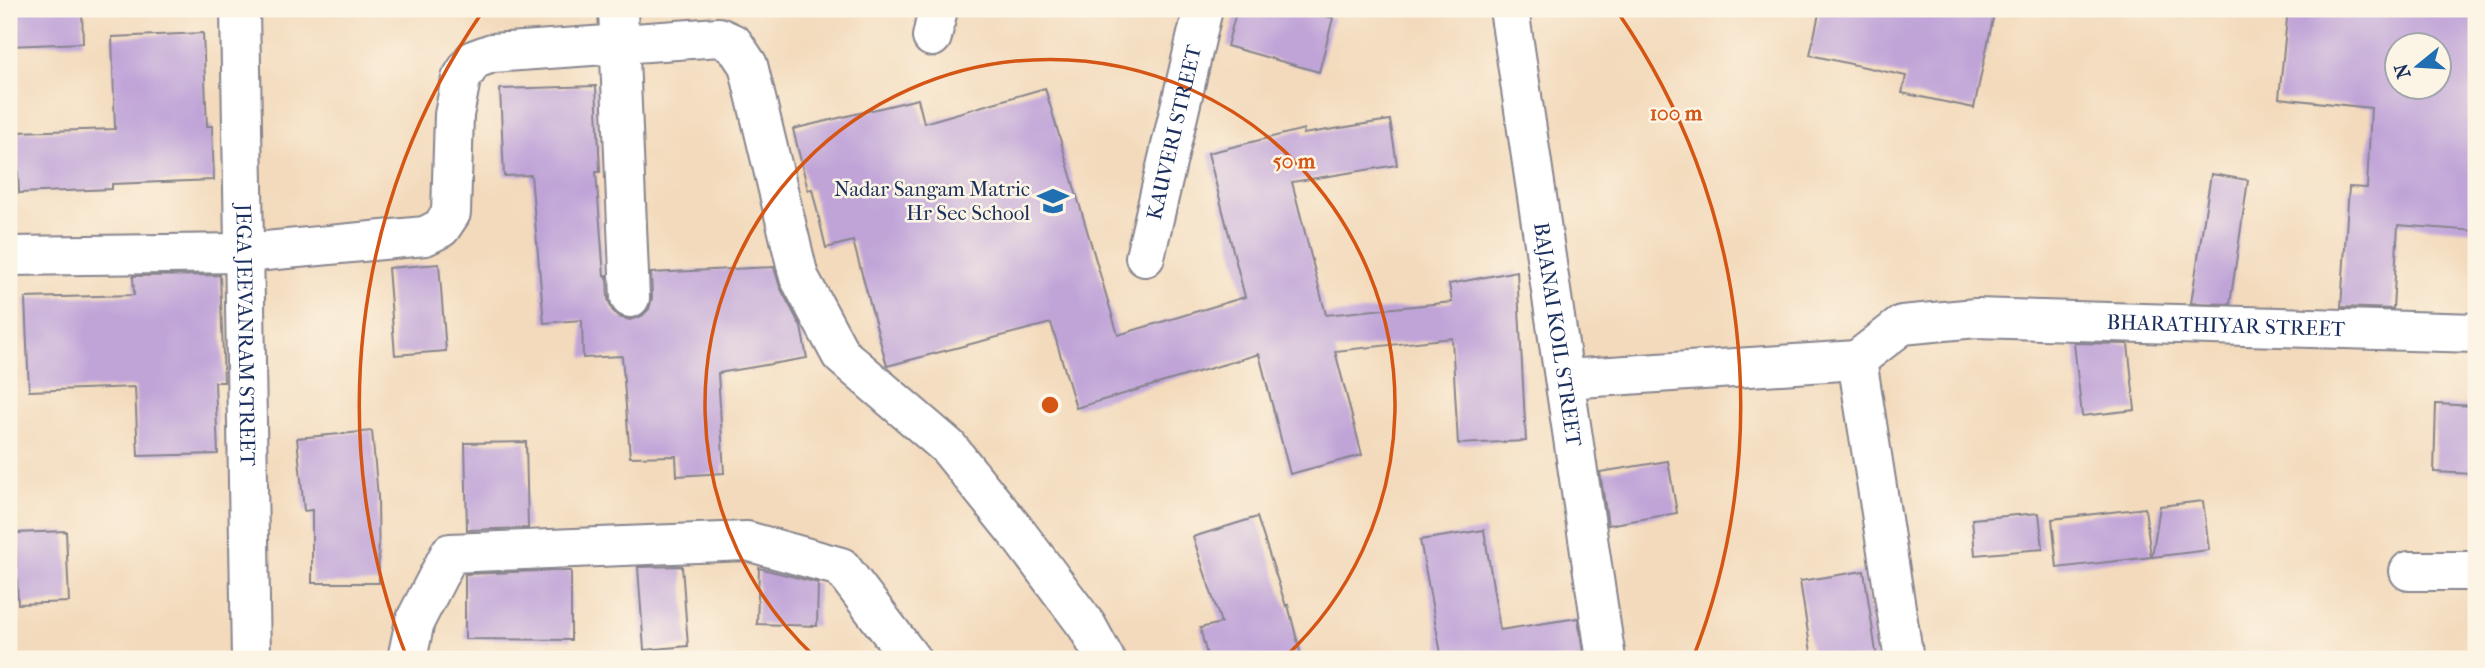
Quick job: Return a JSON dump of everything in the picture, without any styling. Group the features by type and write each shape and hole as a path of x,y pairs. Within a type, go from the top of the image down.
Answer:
{"street":[{"name":"JEGA JEEVANRAM STREET","path":"240,9 251,659"},
{"name":"KAUVERI STREET","path":"1145,257 1203,9"},
{"name":"BAJANAI KOIL STREET","path":"1508,9 1606,659"},
{"path":"619,26 630,298"},
{"path":"9,256 244,253 425,236 440,228 451,213 454,115 461,79 473,60 492,53 619,26 719,37 734,44 748,65 799,277 841,355 948,447 1087,626 1105,659"},
{"name":"BHARATHIYAR STREET","path":"1857,360 1902,325 1976,318 2476,333"},
{"path":"1565,379 1857,360 1905,659"},
{"path":"407,659 415,621 450,553 747,541 841,568 911,659"},
{"path":"2409,571 2476,571"}],"building":[{"path":"9,9 82,9 83,43 9,46"},
{"path":"1237,9 1298,9 1333,18 1319,72 1227,46"},
{"path":"1820,9 1995,9 1974,108 1902,93 1906,76 1810,55"},
{"path":"2288,9 2476,9 2476,231 2398,225 2393,309 2341,307 2349,187 2367,188 2371,108 2279,98"},
{"path":"203,33 207,126 212,126 214,180 112,184 112,189 19,193 16,132 115,129 112,37"},
{"path":"596,86 600,172 596,172 604,276 607,275 608,299 612,310 619,317 630,320 642,316 649,309 652,298 651,273 774,267 780,287 801,327 807,358 718,373 724,473 677,476 676,456 630,457 622,356 583,358 582,320 544,323 531,175 504,176 500,89"},
{"path":"1045,88 1118,335 1245,297 1208,153 1304,129 1303,134 1390,120 1397,165 1292,182 1326,315 1452,302 1449,284 1517,271 1526,441 1458,444 1452,338 1335,351 1362,455 1290,474 1259,354 1076,408 1051,323 887,366 853,241 826,248 812,189 808,190 793,129 918,99 924,123"},
{"path":"2211,174 2248,180 2230,304 2191,303"},
{"path":"439,264 446,351 395,355 388,268"},
{"path":"220,275 224,382 215,382 218,454 138,456 135,387 29,391 25,298 134,295 133,276"},
{"path":"2074,343 2128,344 2135,410 2082,416"},
{"path":"2436,404 2475,406 2473,474 2434,472"},
{"path":"372,431 378,497 379,583 312,583 312,510 304,511 297,438"},
{"path":"526,442 528,528 467,530 465,443"},
{"path":"1668,461 1677,513 1608,525 1600,472"},
{"path":"2203,501 2209,550 2152,557 2160,506"},
{"path":"2145,508 2151,557 2057,568 2052,519"},
{"path":"2039,513 2043,549 1975,555 1972,519"},
{"path":"1257,517 1286,606 1288,605 1302,659 1208,659 1200,628 1221,623 1193,537"},
{"path":"1484,530 1500,630 1578,618 1584,659 1442,659 1420,540"},
{"path":"66,531 69,602 18,604 15,533"},
{"path":"682,566 688,646 644,650 638,567"},
{"path":"759,568 818,583 817,626 757,624"},
{"path":"571,571 571,640 465,639 465,574"},
{"path":"1864,571 1877,659 1812,659 1800,581"}],"place":[{"name":"Nadar Sangam Matric Hr Sec School","path":"1053,201"}]}
